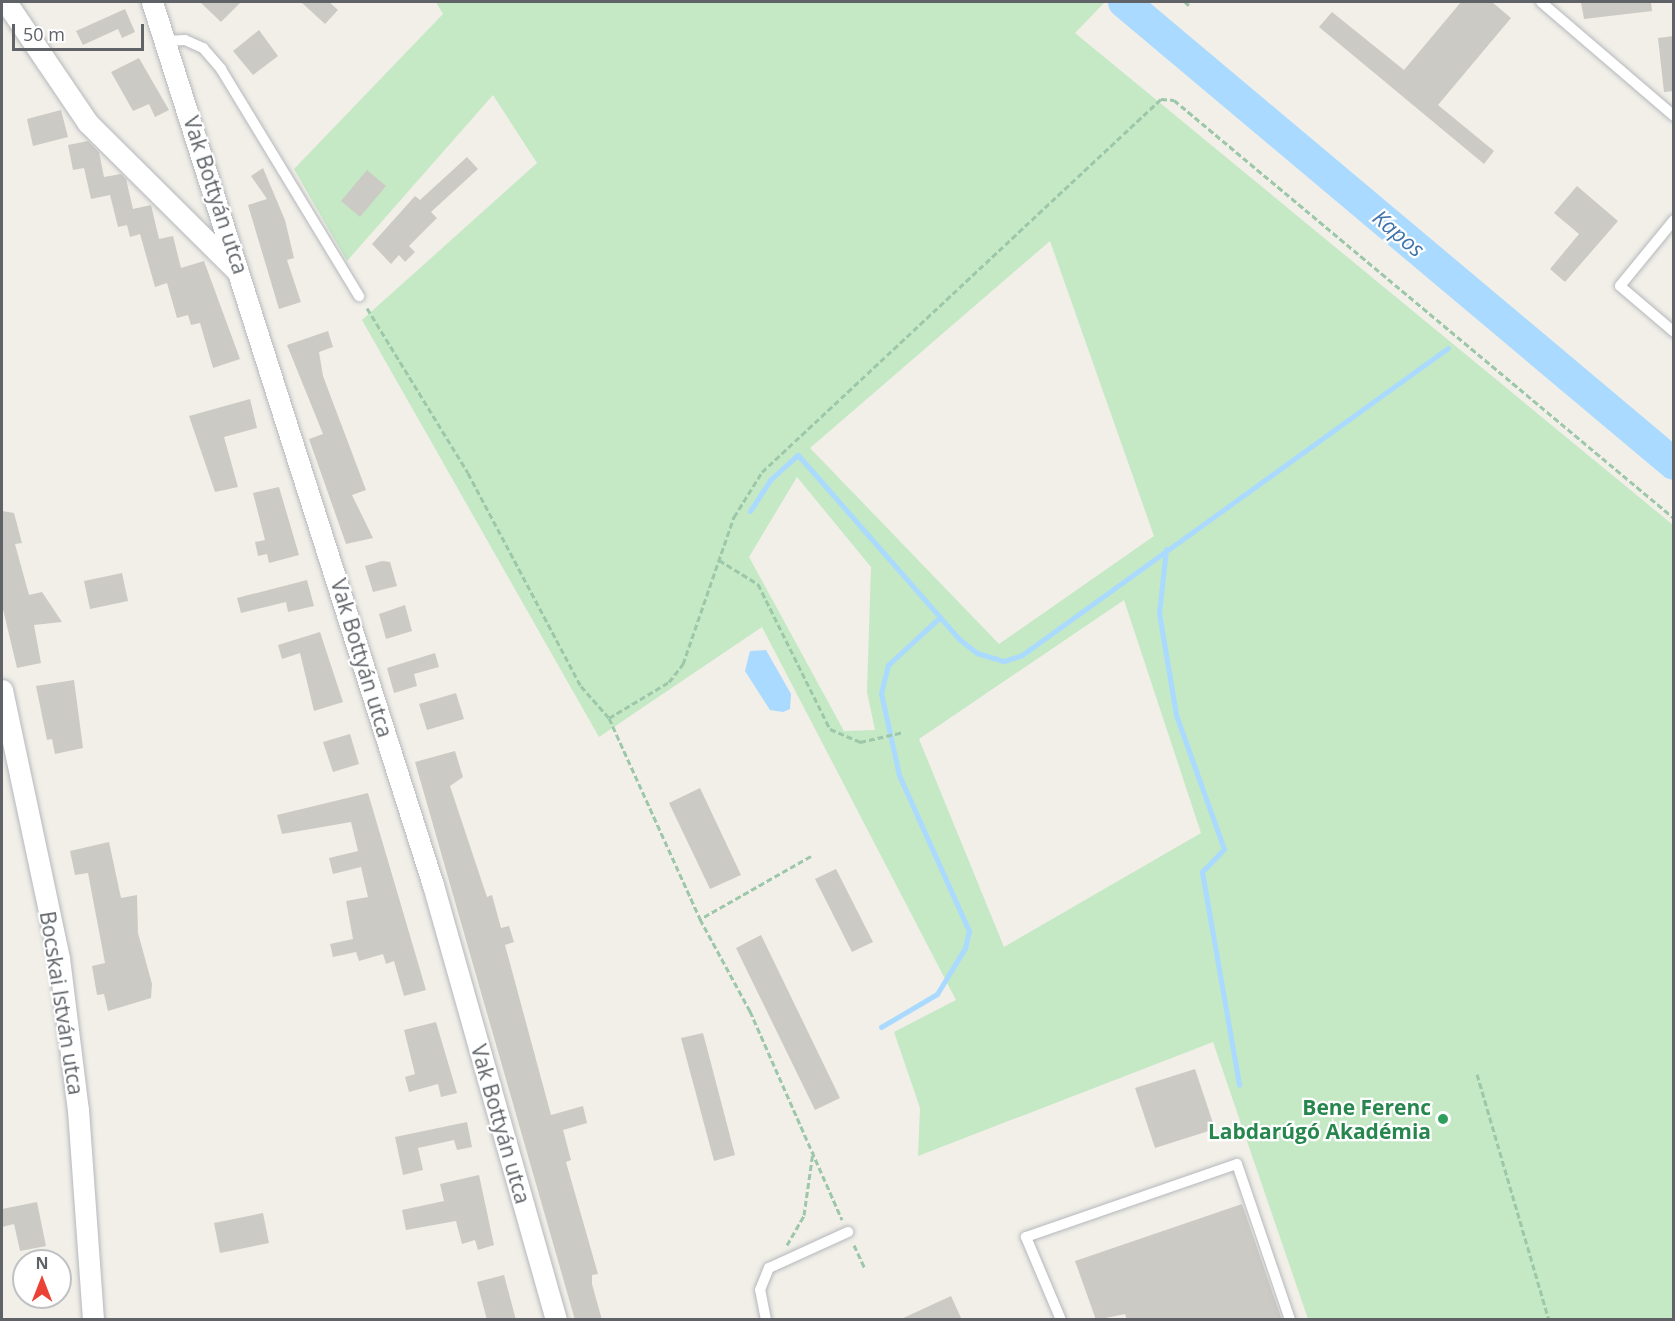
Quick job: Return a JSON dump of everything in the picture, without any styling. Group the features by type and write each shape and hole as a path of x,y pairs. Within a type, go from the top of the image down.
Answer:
{"street":[{"path":"6,2 88,123 181,210 242,277"},
{"name":"Vak Bottyán utca","path":"152,2 242,277 433,885 556,1320"},
{"name":"Bocskai István utca","path":"2,690 59,958 78,1110 93,1320"}],"lane":[{"path":"1541,2 1674,116"},
{"path":"166,41 185,40 203,48 221,69 359,296"},
{"path":"1674,220 1620,286 1674,332"},
{"path":"1061,1320 1026,1237 1236,1164 1290,1320"},
{"path":"766,1320 761,1277 777,1262 848,1232"}],"path":[{"path":"1185,2 1189,5"},
{"path":"609,718 669,682 683,664 744,494 762,472 1161,99 1174,100 1674,518"},
{"path":"359,296 473,482 580,686 609,718 700,919 750,1011 865,1269"},
{"path":"719,561 758,584 830,729 843,739 877,738 904,732"},
{"path":"700,919 811,856"},
{"path":"1477,1074 1549,1320"},
{"path":"777,1262 804,1215 813,1151"}],"green space":[{"path":"436,2 1105,2 1075,33 1673,525 1673,1319 1308,1319 1213,1042 918,1156 920,1108 894,1032 956,1000 762,627 599,737 362,320 537,163 493,95 347,261 294,169 443,14","holes":["1050,241 1154,536 999,644 810,448","797,477 871,567 867,692 875,730 844,731 749,557","1124,600 1201,833 1004,947 919,739"]}],"water":[{"path":"766,650 791,694 790,709 783,712 770,710 745,671 750,651"}],"building":[{"path":"200,2 241,2 221,22"},
{"path":"301,2 329,2 338,10 325,24"},
{"path":"1461,2 1492,2 1511,18 1438,105 1494,151 1484,164 1319,27 1332,12 1404,70"},
{"path":"1581,2 1651,2 1652,11 1584,19"},
{"path":"125,9 135,32 122,38 118,29 83,45 76,31"},
{"path":"259,30 278,56 253,75 233,51"},
{"path":"1674,36 1674,91 1664,92 1658,38"},
{"path":"139,58 169,110 155,117 149,104 133,111 111,72"},
{"path":"61,110 68,137 33,146 27,119"},
{"path":"88,141 99,152 104,177 121,174 126,179 133,209 151,205 159,239 173,236 181,268 204,261 240,359 213,368 200,323 191,325 188,315 177,318 167,283 155,287 140,234 130,237 127,225 118,227 110,195 91,199 84,168 73,170 68,145"},
{"path":"467,157 478,169 431,212 437,218 409,246 415,252 405,262 399,255 391,264 372,244 415,196 420,200"},
{"path":"263,168 285,220 294,258 287,260 301,302 279,309 248,205 267,199 251,176"},
{"path":"367,170 386,186 360,217 341,201"},
{"path":"1577,186 1618,221 1565,282 1550,269 1579,234 1554,213"},
{"path":"328,331 333,347 319,352 323,376 366,490 352,495 373,538 346,544 309,439 323,434 287,345"},
{"path":"250,399 257,428 224,437 238,487 215,492 189,416"},
{"path":"279,487 299,555 269,563 267,554 258,556 255,542 265,540 253,493"},
{"path":"2,511 14,513 22,543 15,544 29,595 42,592 62,622 34,625 41,663 17,668 2,605"},
{"path":"382,561 390,562 397,586 373,592 365,566"},
{"path":"122,573 128,601 90,609 84,581"},
{"path":"307,580 314,606 288,612 286,602 241,613 237,598"},
{"path":"405,605 412,631 386,639 379,614"},
{"path":"320,632 343,702 314,711 300,653 282,659 278,645"},
{"path":"435,653 439,667 414,674 417,686 394,693 387,668"},
{"path":"74,680 83,748 55,754 52,739 47,740 36,686"},
{"path":"456,693 464,719 427,730 419,704"},
{"path":"350,734 359,764 333,772 323,742"},
{"path":"455,751 463,777 450,786 487,897 492,895 501,928 509,926 514,942 505,945 551,1115 583,1106 587,1123 563,1130 571,1160 566,1162 598,1274 592,1275 592,1284 602,1320 575,1320 415,762"},
{"path":"700,788 741,875 710,889 669,803"},
{"path":"368,793 426,990 404,996 394,961 386,964 383,954 359,961 356,952 333,957 330,944 353,939 346,901 368,897 361,867 333,874 329,858 358,851 351,822 282,834 277,815"},
{"path":"109,842 121,898 137,895 138,933 152,984 151,998 108,1011 104,994 97,995 92,966 105,963 88,873 75,875 70,851"},
{"path":"836,869 873,942 852,952 815,879"},
{"path":"761,935 840,1098 815,1110 736,948"},
{"path":"436,1022 457,1093 441,1097 438,1084 409,1092 405,1077 415,1074 404,1030"},
{"path":"703,1033 735,1155 714,1161 681,1038"},
{"path":"1195,1069 1215,1129 1155,1148 1135,1088"},
{"path":"467,1122 472,1147 457,1150 454,1140 418,1148 423,1170 403,1175 395,1137"},
{"path":"479,1175 494,1245 478,1250 475,1240 462,1244 456,1221 406,1230 402,1210 444,1201 440,1184"},
{"path":"37,1202 46,1246 20,1249 14,1224 2,1227 2,1209"},
{"path":"1242,1204 1282,1320 1127,1320 1125,1314 1096,1320 1075,1261"},
{"path":"263,1213 269,1243 220,1253 214,1223"},
{"path":"504,1275 516,1320 487,1320 477,1282"},
{"path":"951,1296 962,1320 899,1320"}],"waterway":[{"name":"Kapos","path":"1124,2 1674,464"},
{"path":"1487,324 1499,315"},
{"path":"750,511 771,479 798,455 959,639 977,653 1004,661 1022,655 1448,348"},
{"path":"1166,549 1159,613 1176,715 1224,849 1202,872 1239,1085"},
{"path":"881,1027 937,994 965,948 969,931 899,775 881,693 888,665 940,617"}],"place":[{"name":"Bene Ferenc Labdarúgó Akadémia","path":"1443,1119"}]}
